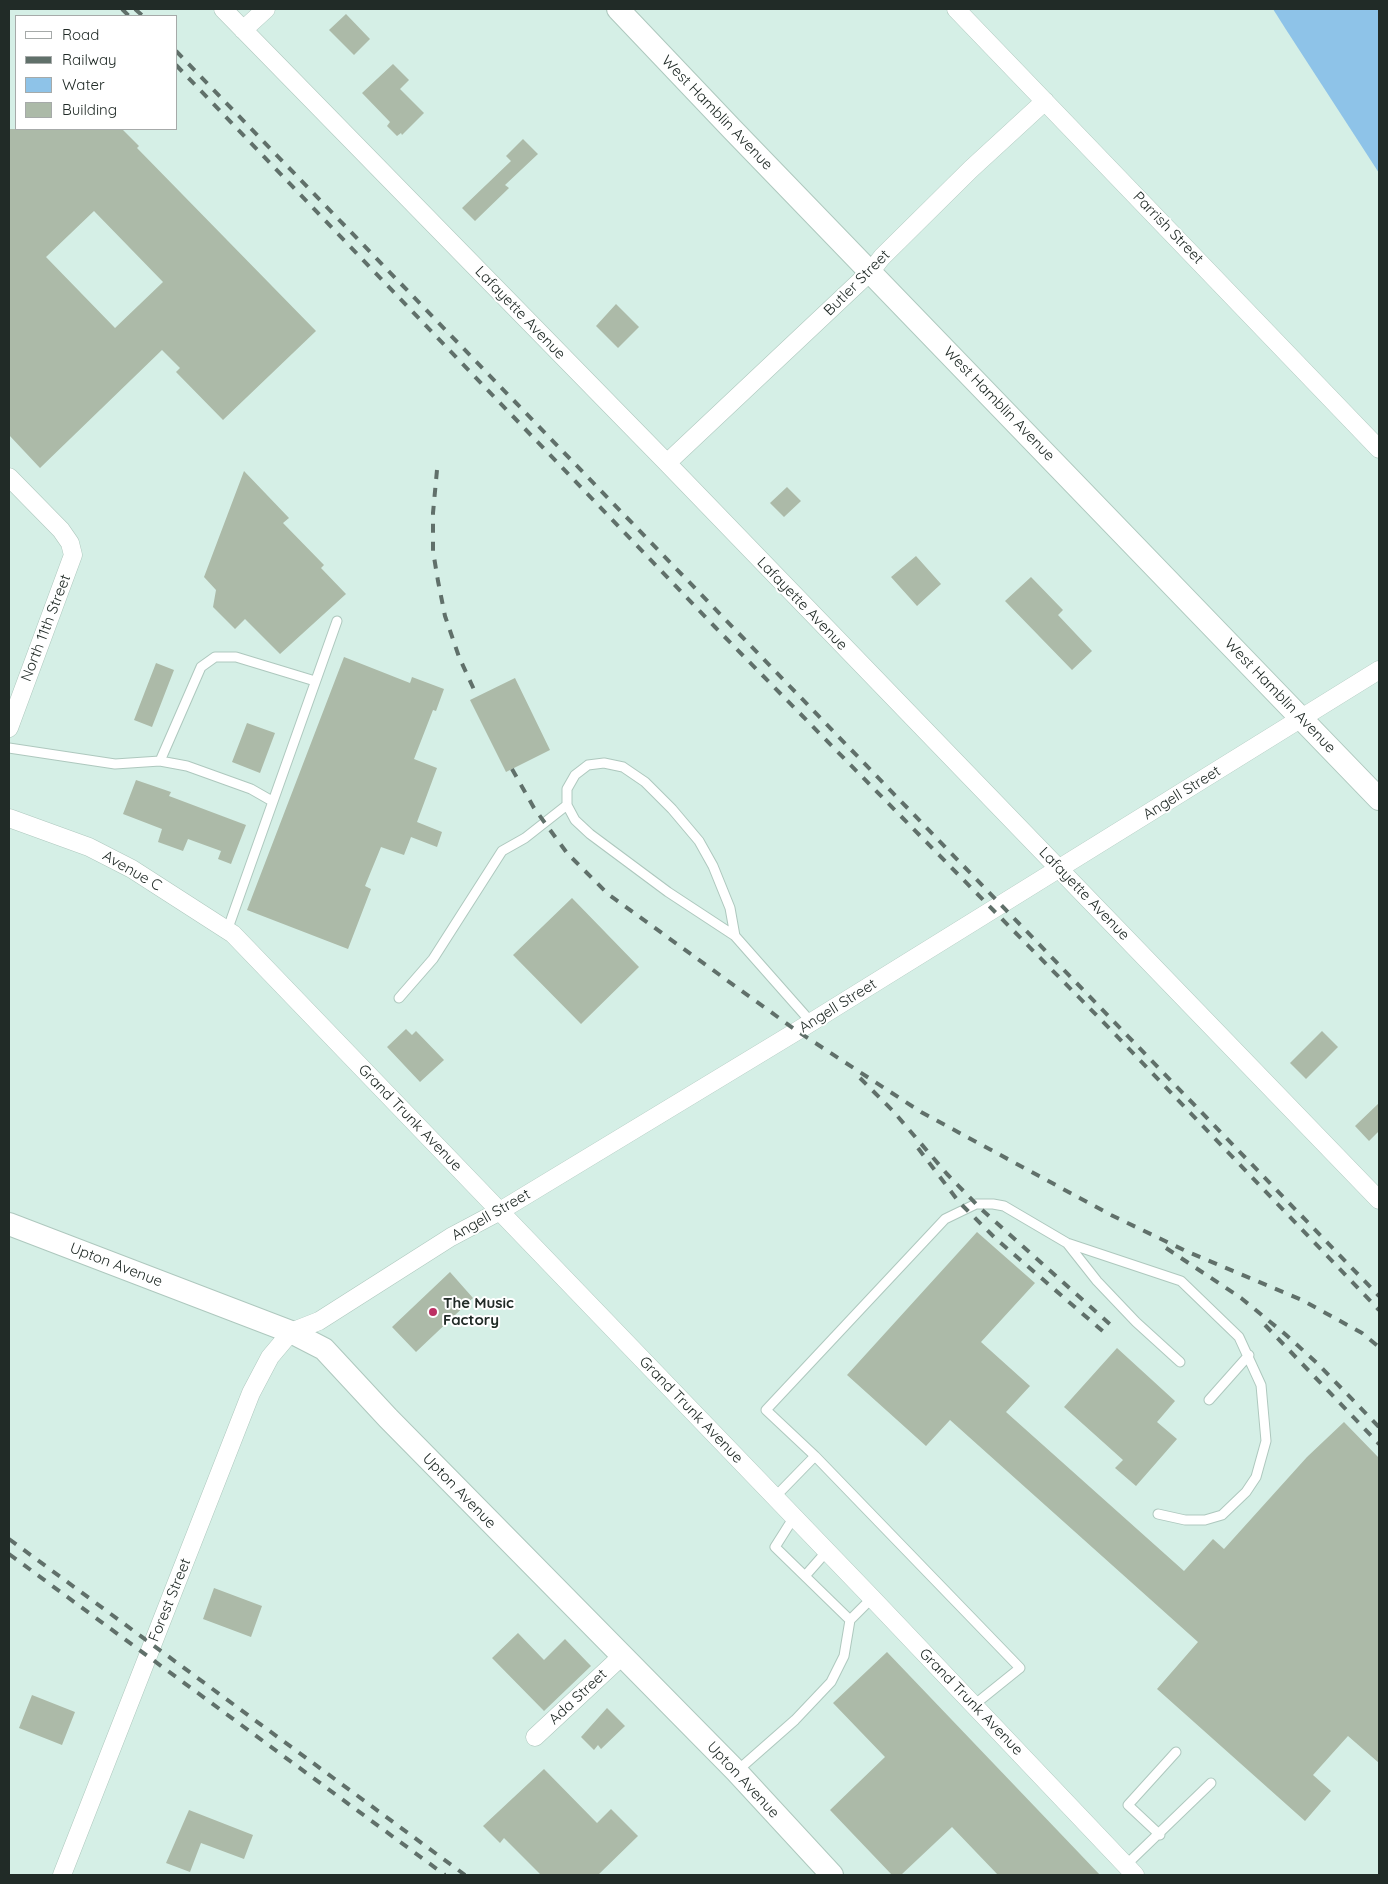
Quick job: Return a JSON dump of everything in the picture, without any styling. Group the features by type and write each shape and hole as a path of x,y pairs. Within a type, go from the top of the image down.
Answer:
{"street":[{"name":"Lafayette Avenue","path":"223,9 667,463 1379,1200"},
{"path":"243,30 266,9"},
{"name":"West Hamblin Avenue","path":"618,9 730,128 871,271 1379,799"},
{"name":"Parrish Street","path":"956,9 1379,448"},
{"name":"Butler Street","path":"667,463 871,271 971,169 1045,101"},
{"name":"North 11th Street","path":"9,477 61,530 70,543 72,555 69,570 9,728"},
{"name":"Angell Street","path":"291,1332 319,1320 451,1237 500,1211 811,1022 1379,670"},
{"name":"Avenue C","path":"9,818 90,847 132,869 228,931 244,946"},
{"name":"Grand Trunk Avenue","path":"244,946 827,1551 1131,1870"},
{"name":"Upton Avenue","path":"9,1224 291,1332 324,1348 388,1418 736,1771 832,1875"},
{"name":"Forest Street","path":"62,1875 252,1392 270,1357 291,1332"},
{"name":"Ada Street","path":"535,1737 622,1656"}],"lane":[{"path":"228,931 272,801 337,621"},
{"path":"160,761 201,667 216,657 236,657 315,680"},
{"path":"9,748 115,764 160,761 187,766 251,789 272,801"},
{"path":"735,936 730,908 713,866 699,841 645,782 623,767 604,763 588,765 575,775 567,789 567,805 575,820 590,834 713,924 735,936 811,1022"},
{"path":"399,998 434,959 502,851 525,838 567,805"},
{"path":"974,1705 1020,1668 815,1456 766,1410 945,1219 976,1204 1004,1206 1067,1243 1181,1281 1240,1337 1261,1385 1265,1416 1266,1441 1256,1477 1246,1492 1222,1515 1206,1520 1185,1520 1158,1514"},
{"path":"1067,1243 1097,1282 1136,1322 1180,1362"},
{"path":"1209,1400 1249,1355"},
{"path":"775,1497 815,1456"},
{"path":"794,1517 775,1547 850,1620"},
{"path":"805,1576 827,1551"},
{"path":"736,1771 795,1720 831,1682 844,1656 850,1620 872,1598"},
{"path":"1160,1835 1128,1805 1176,1752"},
{"path":"1131,1870 1160,1835 1212,1783"}],"water":[{"path":"1273,9 1379,9 1379,173 1285,28"}],"building":[{"path":"346,14 370,39 354,55 329,30"},
{"path":"393,64 409,80 400,89 424,113 402,135 401,133 397,136 387,126 390,122 362,93"},
{"path":"9,129 123,130 139,146 137,148 316,331 223,420 176,372 180,368 162,350 40,468 9,435","holes":["94,211 163,282 115,328 46,257"]},
{"path":"523,139 538,154 505,185 509,188 475,221 462,208 511,161 506,156"},
{"path":"616,304 639,327 618,348 596,326"},
{"path":"244,471 289,518 283,523 324,565 321,568 346,594 280,654 245,619 235,629 213,607 216,590 204,577"},
{"path":"787,487 801,501 784,517 770,503"},
{"path":"916,556 941,584 917,606 891,577"},
{"path":"1031,577 1063,610 1058,615 1092,651 1072,670 1005,601"},
{"path":"344,657 410,683 412,677 444,689 436,711 433,710 414,759 437,768 417,822 442,832 437,847 411,837 404,855 381,847 365,886 371,889 348,949 247,910"},
{"path":"156,663 174,670 152,727 134,720"},
{"path":"515,678 550,750 506,772 470,700"},
{"path":"247,723 275,733 260,773 232,762"},
{"path":"136,780 171,792 169,796 246,825 231,864 218,859 221,851 188,839 183,851 158,842 162,829 123,814"},
{"path":"572,898 639,967 581,1024 513,955"},
{"path":"406,1029 412,1035 416,1031 444,1060 420,1082 387,1047"},
{"path":"1322,1031 1338,1047 1306,1079 1290,1063"},
{"path":"1379,1103 1379,1131 1369,1141 1355,1126"},
{"path":"977,1232 1035,1283 981,1342 1030,1386 1006,1412 1184,1571 1213,1539 1224,1549 1307,1457 1344,1422 1379,1458 1379,1763 1348,1736 1313,1775 1331,1791 1305,1821 1157,1689 1198,1642 950,1420 926,1446 847,1375"},
{"name":"The Music Factory","path":"450,1272 473,1298 416,1352 392,1327"},
{"path":"1117,1348 1175,1401 1157,1422 1177,1439 1136,1486 1115,1468 1123,1460 1064,1407"},
{"path":"214,1588 262,1606 251,1637 203,1619"},
{"path":"518,1633 544,1660 565,1639 591,1666 544,1711 492,1658"},
{"path":"887,1652 1100,1875 998,1875 952,1827 901,1875 892,1875 830,1810 885,1757 833,1703"},
{"path":"32,1695 75,1712 62,1745 19,1728"},
{"path":"607,1708 625,1726 601,1749 598,1745 594,1750 581,1737"},
{"path":"544,1769 597,1823 611,1809 638,1836 598,1875 541,1875 504,1838 500,1843 483,1826"},
{"path":"189,1810 253,1835 244,1859 201,1843 190,1872 166,1863"}],"railway":[{"path":"122,9 128,15"},
{"path":"135,9 142,15"},
{"path":"178,53 1379,1296"},
{"path":"178,67 715,627 1113,1032 1379,1310"},
{"path":"437,470 433,513 433,551 438,581 445,616 459,657 477,696"},
{"path":"512,769 534,808 567,853 608,894 797,1031 921,1112 1111,1215 1188,1252 1302,1300 1362,1333 1379,1347"},
{"path":"860,1078 893,1111 947,1174 980,1208 1112,1326"},
{"path":"918,1148 959,1202 995,1238 1106,1334"},
{"path":"1166,1248 1241,1298 1285,1334 1317,1363 1379,1427"},
{"path":"1265,1325 1379,1444"},
{"path":"9,1539 465,1875"},
{"path":"9,1554 445,1875"}],"place":[{"name":"The Music Factory","path":"433,1312"}]}
